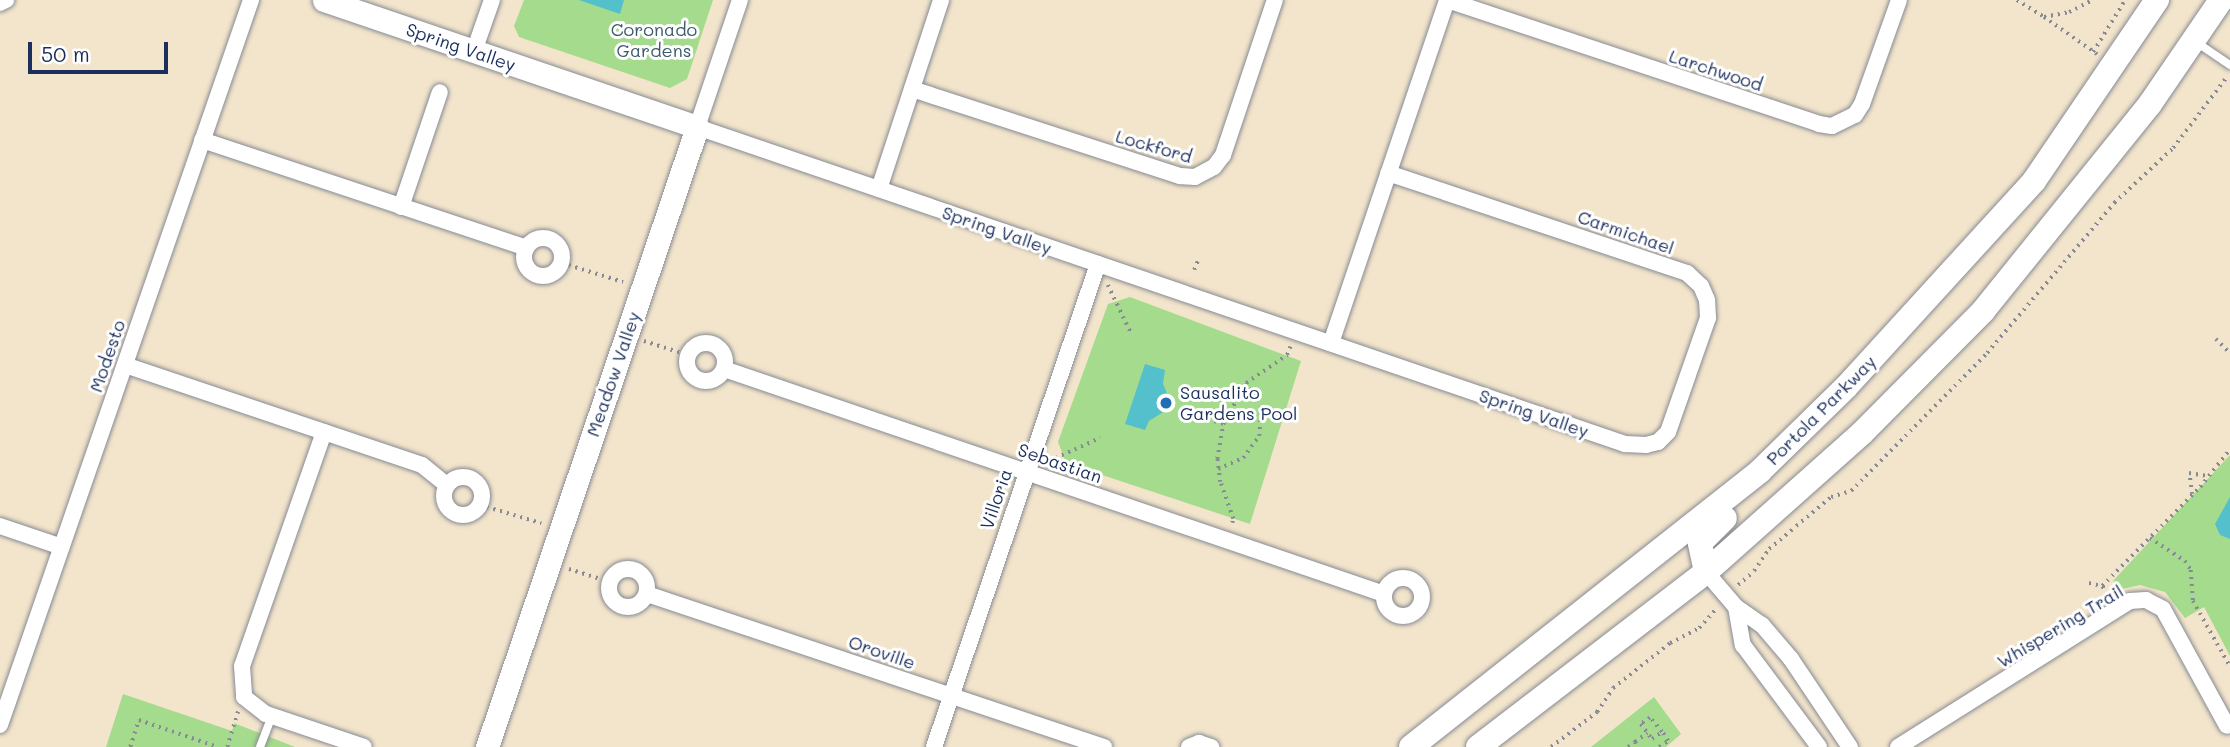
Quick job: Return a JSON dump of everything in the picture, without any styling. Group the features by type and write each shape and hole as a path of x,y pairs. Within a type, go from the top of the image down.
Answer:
{"main road":[{"name":"Portola Parkway","path":"1411,747 1760,471 1846,387 2034,181 2115,66 2157,0"},
{"path":"1478,747 1706,572 1862,433 1983,310 2107,158 2221,0"},
{"path":"1706,572 1700,543 1740,504 1760,471"}],"street":[{"path":"0,3 6,0"},
{"name":"Modesto","path":"0,725 251,0"},
{"name":"Spring Valley","path":"324,0 1625,444 1646,445 1658,442 1668,432"},
{"path":"474,51 492,0"},
{"name":"Meadow Valley","path":"486,747 740,0"},
{"path":"879,189 941,0"},
{"name":"Lockford","path":"912,89 1181,176 1195,177 1214,167 1223,155 1275,0"},
{"path":"1331,343 1447,0"},
{"name":"Larchwood","path":"1447,0 1819,124 1832,126 1855,115 1862,104 1899,0"},
{"path":"401,207 440,92"},
{"path":"202,140 526,248"},
{"name":"Carmichael","path":"1388,173 1687,273 1701,286 1707,300 1708,318 1668,432"},
{"path":"540,238 549,239 562,252 562,263 550,275 532,273 526,266 526,248 540,238"},
{"name":"Villoria","path":"934,747 1025,472 1098,264"},
{"path":"697,345 715,345 725,360 724,369 719,377 702,381 688,370 688,355 697,345"},
{"path":"125,365 422,466 447,485"},
{"name":"Sebastian","path":"724,369 1384,594"},
{"path":"324,432 242,666 244,697 272,715 364,747"},
{"path":"454,479 471,479 482,494 480,505 468,515 450,511 445,503 447,485 454,479"},
{"path":"0,526 62,547"},
{"path":"636,570 644,576 647,594 642,602 625,607 611,596 610,582 618,572 636,570"},
{"path":"1706,572 1736,607 1762,625 1791,659 1850,747"},
{"name":"Oroville","path":"647,594 1104,747"},
{"name":"Whispering Trail","path":"1898,747 2130,601 2146,600 2163,609 2229,726"},
{"path":"1736,607 1743,645 1819,747"},
{"path":"1189,747 1199,743 1211,747"}],"lane":[{"path":"2194,40 2230,65"},
{"path":"260,747 272,715"}],"path":[{"path":"2017,0 2093,52 2125,0"},
{"path":"2045,17 2068,12 2094,0"},
{"path":"1748,574 1754,571 1769,549 1831,497 1851,491 1987,353 2114,203 2173,148 2230,72"},
{"path":"1194,270 1198,260"},
{"path":"562,263 642,288"},
{"path":"1098,264 1132,335"},
{"path":"1226,540 1233,519 1218,469 1217,446 1223,424 1246,383 1287,355 1295,331"},
{"path":"626,335 688,355"},
{"path":"2217,339 2230,353"},
{"path":"1218,469 1243,458 1259,436 1261,408 1246,383"},
{"path":"1208,419 1223,424"},
{"path":"1025,472 1100,438"},
{"path":"2102,586 2192,494 2230,449"},
{"path":"2192,494 2189,473 2208,476"},
{"path":"480,505 561,529"},
{"path":"2149,538 2185,561 2192,570 2193,601 2230,666"},
{"path":"550,562 610,582"},
{"path":"2089,583 2102,586"},
{"path":"2100,600 2106,595 2102,586"},
{"path":"1551,747 1597,712 1613,688 1670,643 1699,628"},
{"path":"227,747 244,697"},
{"path":"1659,747 1668,741 1662,732 1650,718 1641,724 1652,739 1662,732"},
{"path":"130,747 139,720 218,747"},
{"path":"1628,747 1647,733"},
{"path":"1635,742 1638,747"}],"green space":[{"name":"Coronado Gardens","path":"524,0 713,0 687,79 670,88 519,37 514,26"},
{"path":"1130,297 1301,361 1250,524 1066,463 1058,442 1108,304"},
{"path":"2230,455 2230,656 2204,607 2185,618 2165,592 2140,585 2117,590 2113,581"},
{"path":"123,694 232,731 234,723 295,747 106,747"},
{"path":"1654,697 1681,734 1666,747 1591,747"}],"water":[{"path":"579,0 624,0 620,14"},
{"path":"1145,364 1165,370 1163,384 1170,400 1168,409 1149,421 1145,430 1125,424"},
{"path":"2230,497 2230,539 2220,535 2215,524"}],"place":[{"name":"Sausalito Gardens Pool","path":"1166,403"}]}
